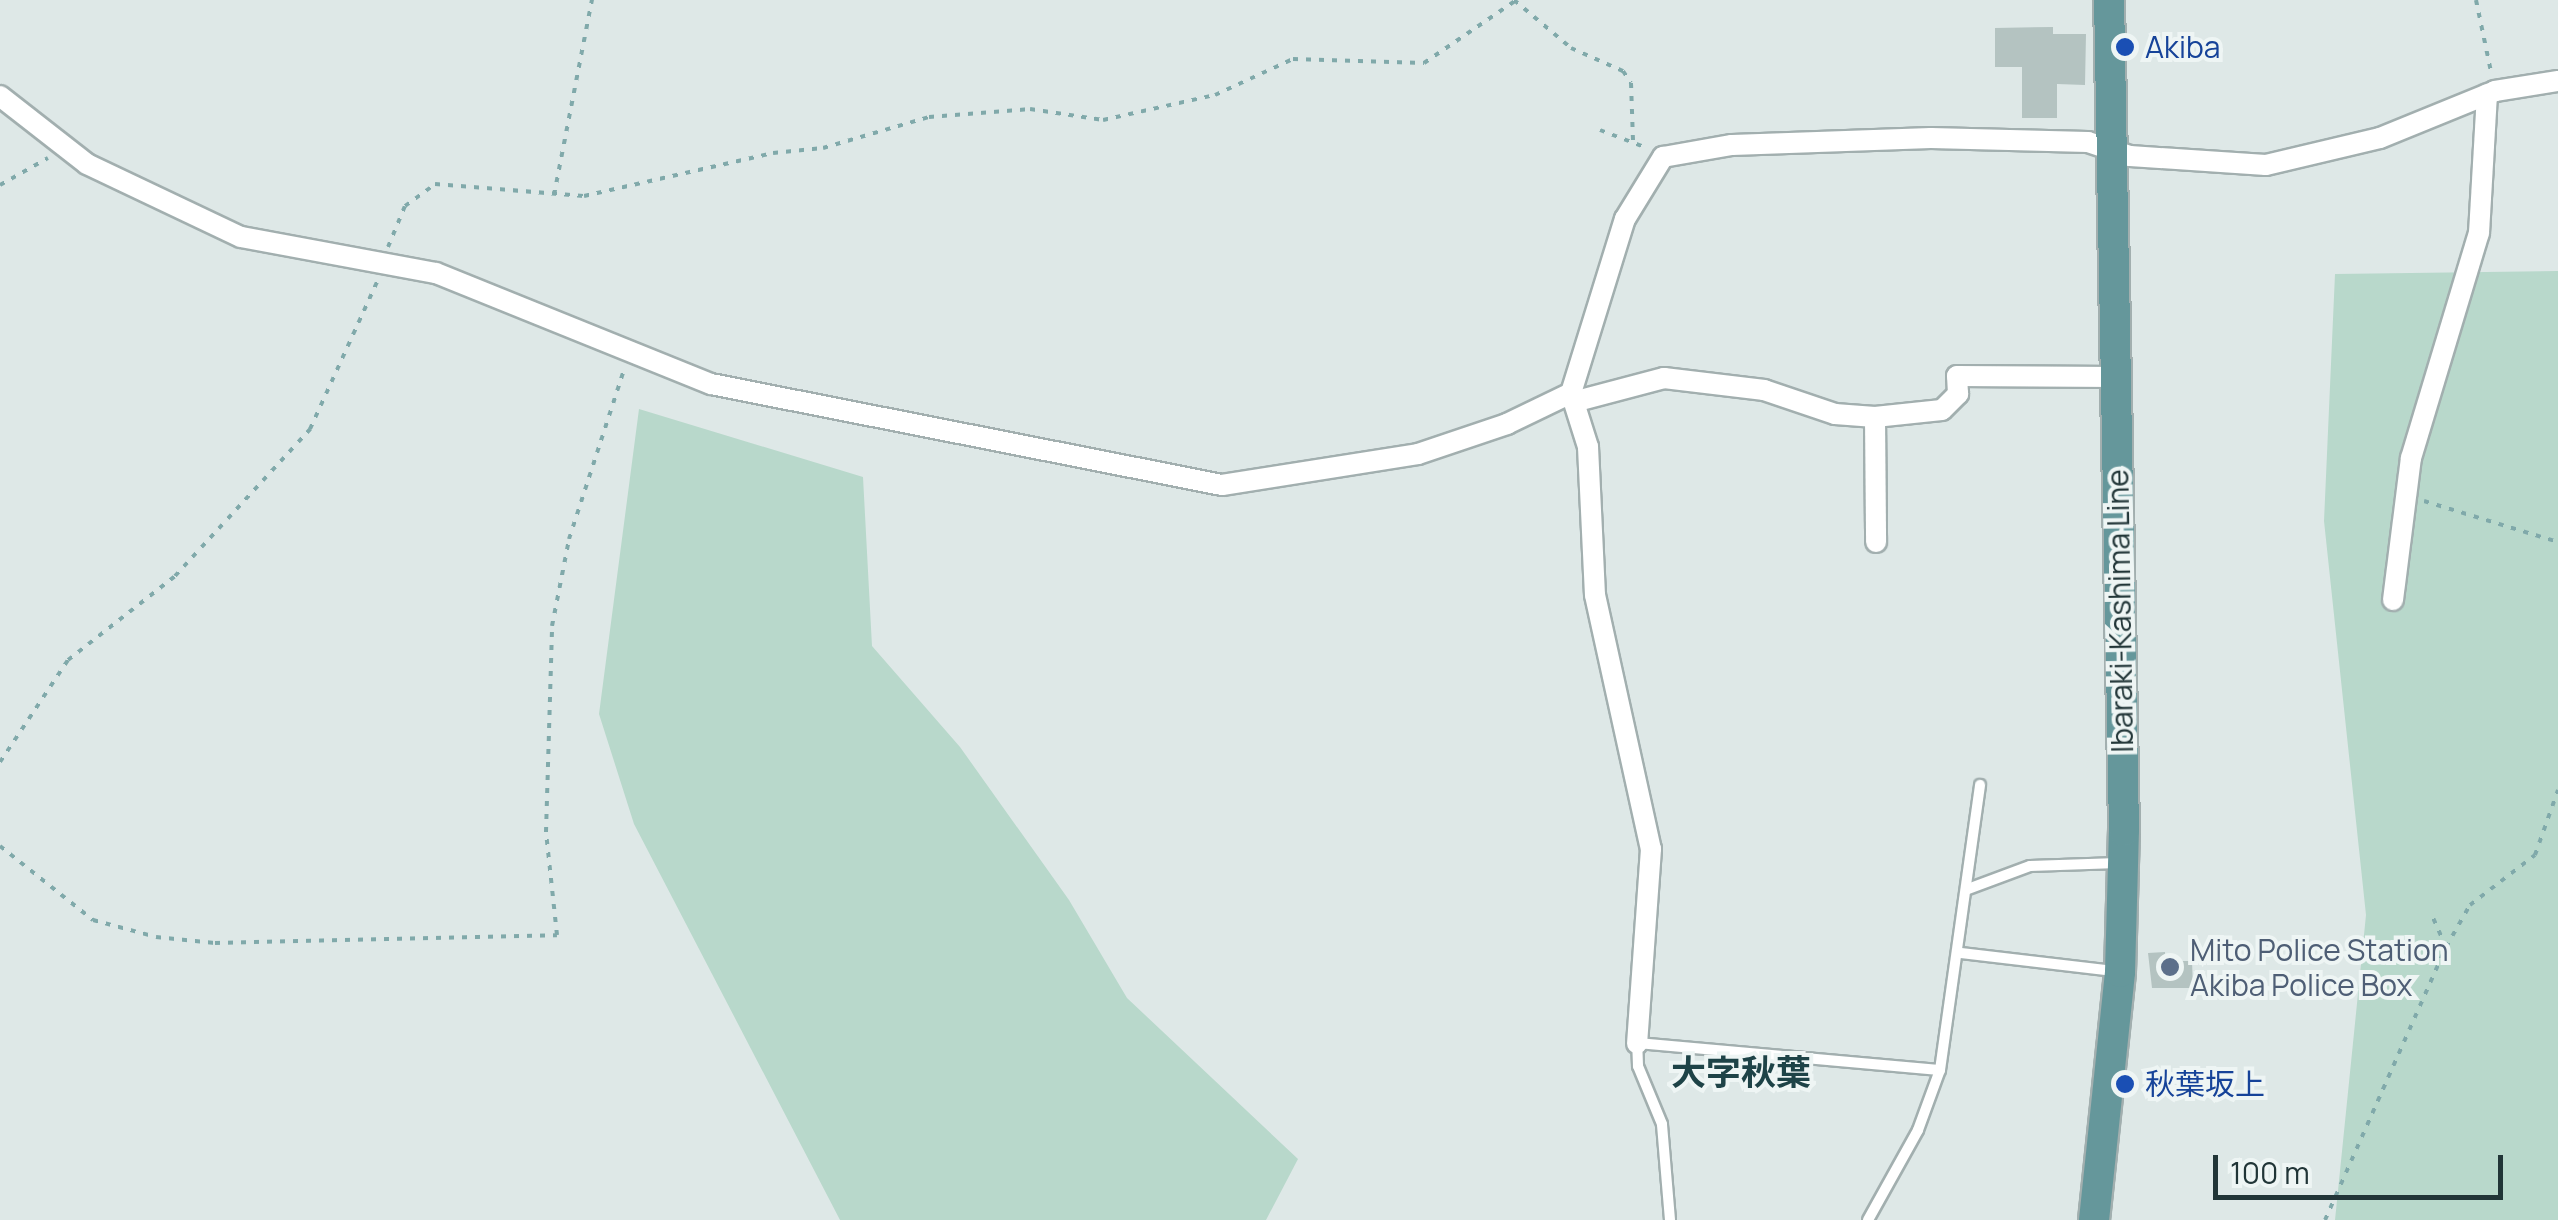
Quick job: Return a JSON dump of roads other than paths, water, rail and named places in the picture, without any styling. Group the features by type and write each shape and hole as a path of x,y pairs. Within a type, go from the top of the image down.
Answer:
{"main road":[{"name":"Ibaraki-Kashima Line","path":"2094,1220 2120,972 2124,862 2109,0"}],"street":[{"path":"1638,1043 1651,849 1594,596 1592,486 1574,397 1626,219 1664,157 1732,145 1930,138 2088,142 2111,150 2199,162 2296,162 2380,138 2491,92 2558,81"},
{"path":"2394,600 2405,497 2433,369 2450,335 2479,233 2491,92"},
{"path":"0,96 66,149 117,181 240,237 436,273 629,354 744,392 1222,485 1418,454 1574,397 1664,378 1764,390 1835,414 1876,417 1942,410 1958,394 1956,376 2116,376"},
{"path":"1876,417 1876,542"}],"lane":[{"path":"1868,1220 1918,1130 1940,1070 1961,953 1980,785"},
{"path":"1968,889 2030,866 2124,862"},
{"path":"1961,953 2120,972"},
{"path":"1670,1220 1667,1152 1638,1066 1638,1043 1940,1070"}],"place":[{"name":"Akiba","path":"2125,47"},
{"name":"Mito Police Station Akiba Police Box","path":"2170,967"},
{"name":"秋葉坂上","path":"2125,1084"}],"district":[{"name":"大字秋葉","path":"1741,1072"}]}
